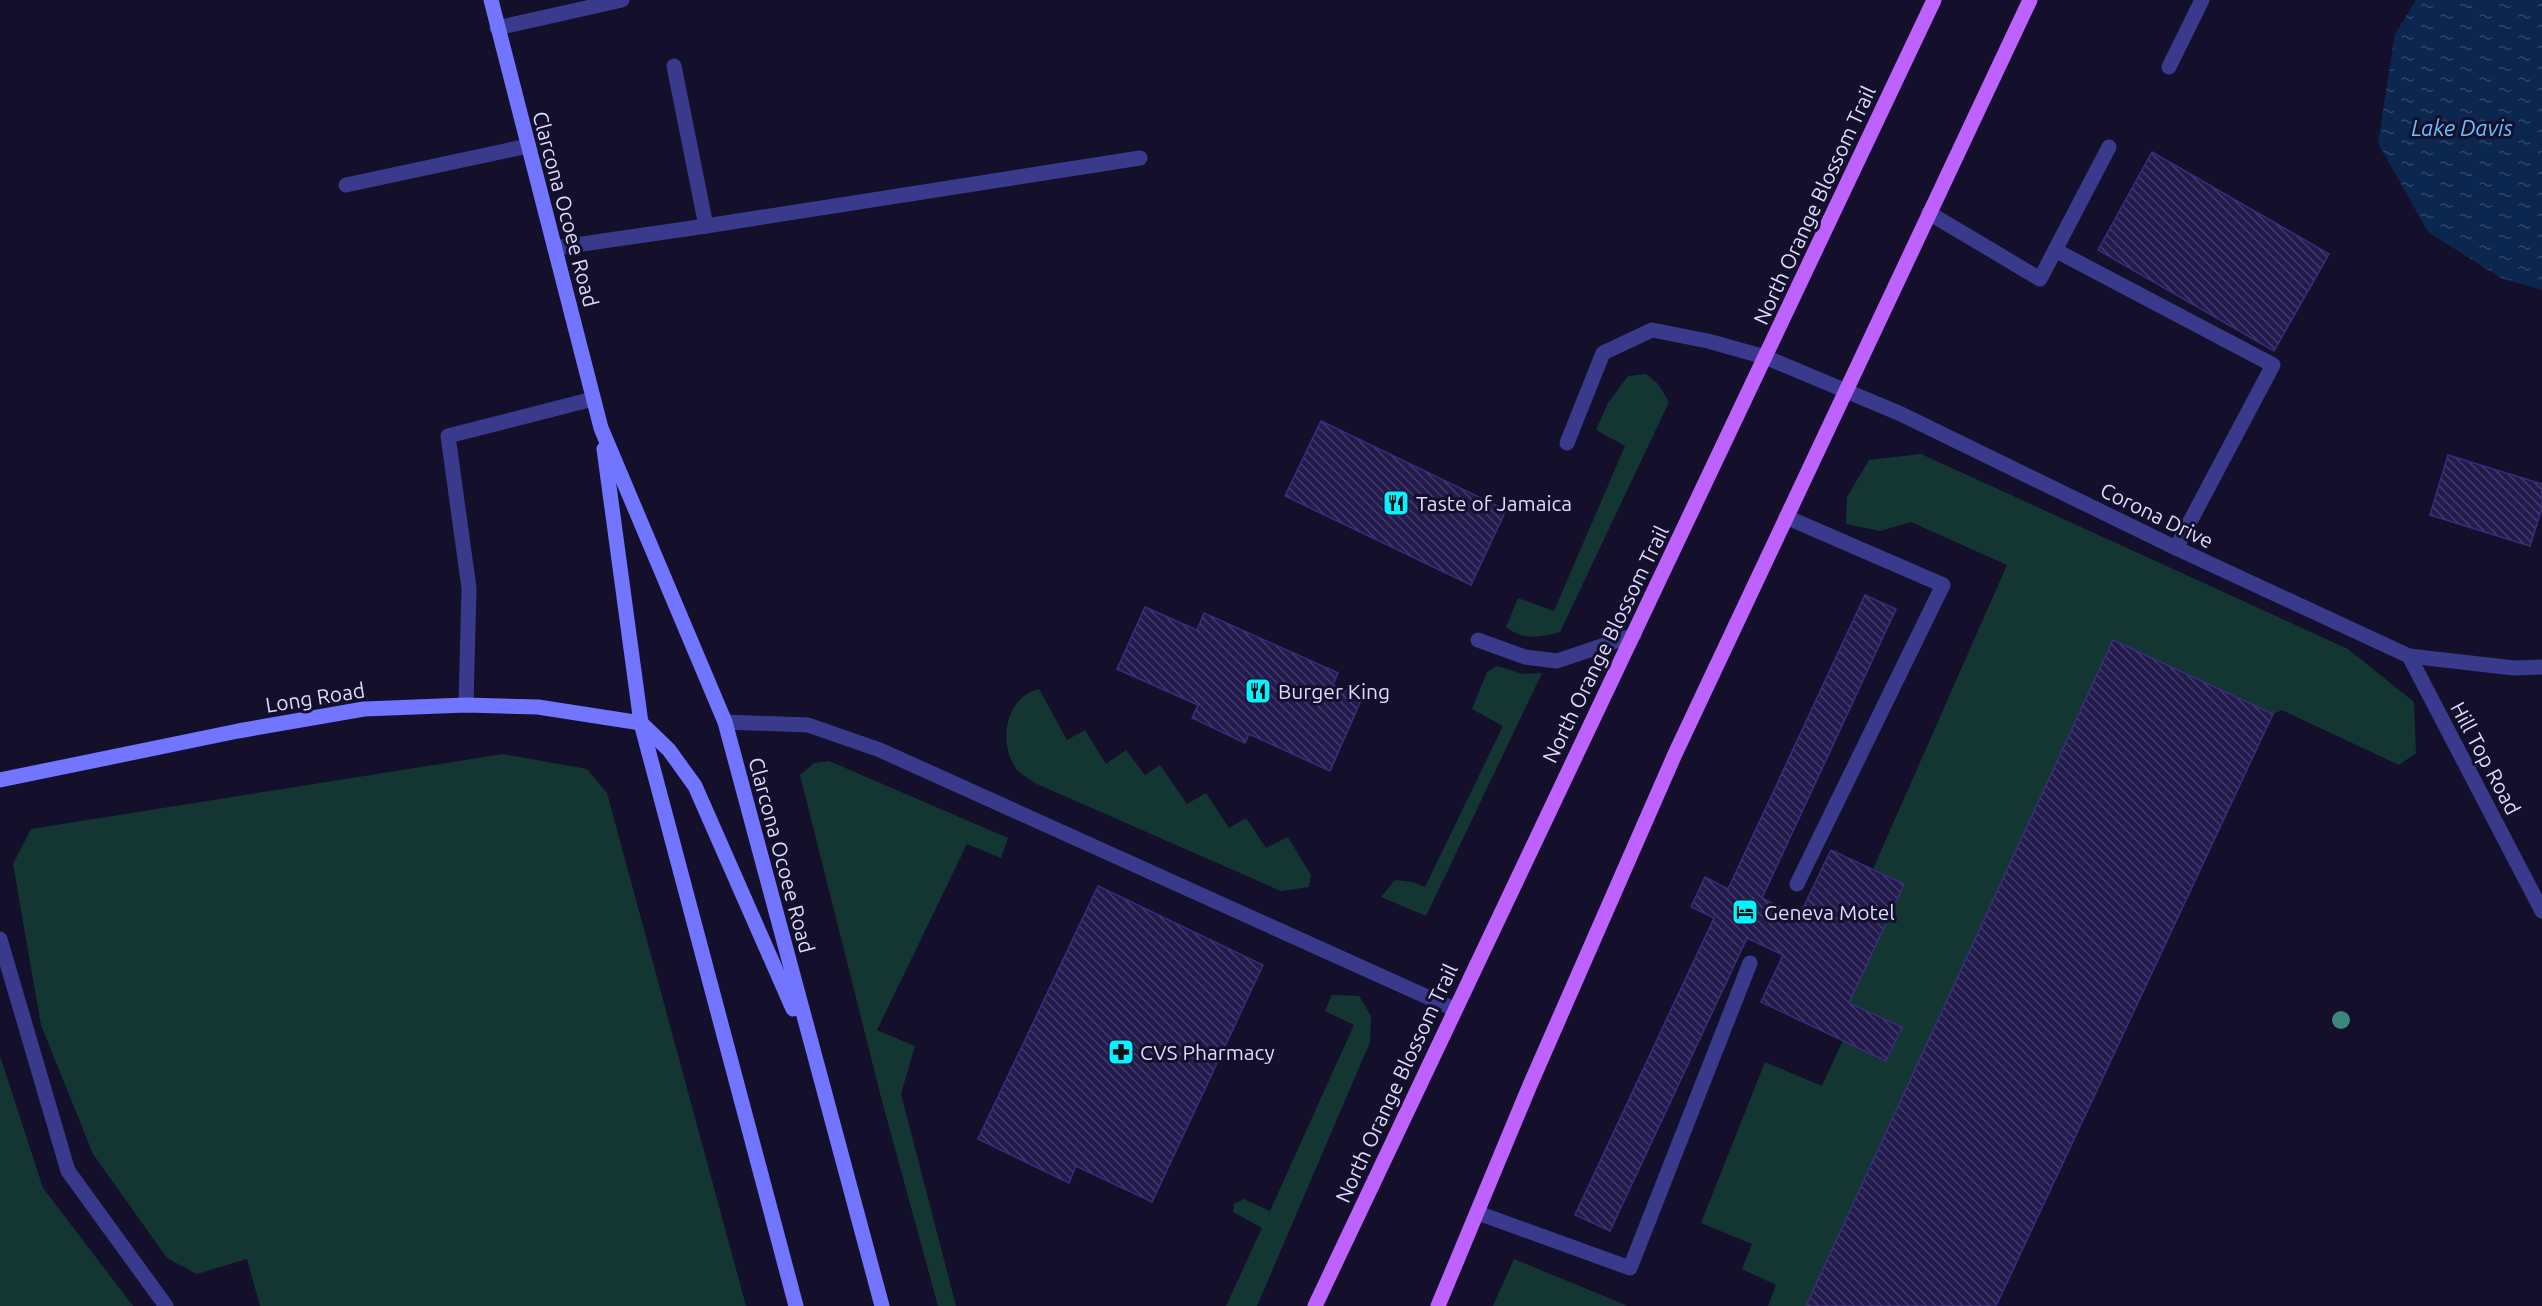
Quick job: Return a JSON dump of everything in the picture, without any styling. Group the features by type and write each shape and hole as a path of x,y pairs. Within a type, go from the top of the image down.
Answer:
{"main road":[{"name":"Clarcona Ocoee Road","path":"491,0 602,428 725,722 882,1306"},
{"name":"North Orange Blossom Trail","path":"1315,1306 1934,0"},
{"path":"1438,1306 1530,1085 1675,754 2030,0"},
{"name":"Clarcona Ocoee Road","path":"602,428 641,723 796,1306"},
{"name":"Long Road","path":"0,780 238,731 363,709 466,705 538,707 641,723"},
{"path":"641,723 669,750 695,786 813,1054"}],"street":[{"path":"497,28 622,0"},
{"path":"2169,67 2202,0"},
{"path":"674,66 706,226"},
{"path":"346,185 528,146"},
{"path":"1929,213 2040,279 2109,147"},
{"path":"555,248 1140,158"},
{"path":"2055,250 2272,365 2176,548"},
{"name":"Corona Drive","path":"1567,443 1603,353 1652,330 1708,342 1765,357 1901,414 2176,548 2409,656 2514,668 2542,667"},
{"path":"466,705 470,588 448,436 593,399"},
{"path":"1786,517 1943,585 1797,884"},
{"path":"1478,640 1525,657 1557,661 1634,634"},
{"name":"Hill Top Road","path":"2409,656 2542,911"},
{"path":"725,722 808,724 880,750 1454,1009"},
{"path":"0,939 68,1171 166,1306"},
{"path":"1478,1213 1630,1268 1750,963"}],"green space":[{"path":"1646,374 1658,384 1669,402 1560,632 1532,637 1512,631 1506,627 1518,598 1554,611 1625,446 1596,430 1608,403 1628,376"},
{"path":"1921,454 2348,649 2414,702 2416,753 2399,765 2282,710 2273,714 2113,640 1806,1306 1768,1306 1776,1285 1742,1269 1752,1244 1701,1223 1765,1062 1822,1086 1843,1040 1886,1061 1902,1028 1849,1003 1904,884 1873,869 2007,565 1911,522 1880,531 1846,524 1847,497 1869,460"},
{"path":"1497,666 1523,674 1542,673 1426,916 1381,897 1395,880 1413,882 1425,887 1503,726 1472,709 1487,672"},
{"path":"1039,689 1067,740 1085,730 1106,764 1126,750 1145,775 1160,765 1187,804 1206,793 1229,828 1246,818 1266,848 1288,837 1311,875 1309,887 1281,891 1037,784 1022,774 1010,757 1006,733 1008,721 1019,701"},
{"path":"503,754 587,769 607,793 746,1306 260,1306 247,1259 197,1274 167,1258 93,1154 41,1025 13,864 31,829"},
{"path":"829,761 1008,838 1001,858 967,844 877,1030 915,1046 901,1094 956,1306 938,1306 882,1101 800,775 814,763"},
{"path":"1332,995 1359,996 1371,1016 1370,1042 1257,1306 1226,1306 1262,1228 1233,1212 1234,1204 1244,1199 1270,1211 1354,1025 1325,1011"},
{"path":"0,1056 43,1188 133,1306 0,1306"},
{"path":"1514,1259 1628,1306 1493,1306"}],"water":[{"name":"Lake Davis","path":"2416,0 2542,0 2542,290 2501,278 2428,232 2378,143 2395,34"}],"building":[{"path":"2152,152 2329,254 2274,351 2098,250"},
{"name":"Taste of Jamaica","path":"1321,421 1506,510 1471,585 1285,496"},
{"path":"2448,455 2542,484 2542,508 2530,546 2430,515"},
{"name":"Geneva Motel","path":"1865,595 1896,609 1762,898 1799,916 1831,850 1904,884 1849,1003 1902,1027 1886,1061 1761,1002 1783,955 1747,938 1610,1231 1575,1215 1714,918 1691,907 1705,877 1728,889"},
{"name":"Burger King","path":"1145,607 1197,630 1204,613 1338,673 1333,685 1362,698 1330,771 1249,734 1245,743 1192,718 1198,705 1117,669"},
{"path":"2113,640 2273,714 1996,1306 1806,1306"},
{"name":"CVS Pharmacy","path":"1098,886 1263,965 1152,1202 1076,1166 1069,1183 978,1139"}],"place":[{"name":"Taste of Jamaica","path":"1396,503"},
{"name":"Burger King","path":"1258,691"},
{"name":"Geneva Motel","path":"1745,912"},
{"name":"CVS Pharmacy","path":"1121,1052"}]}
